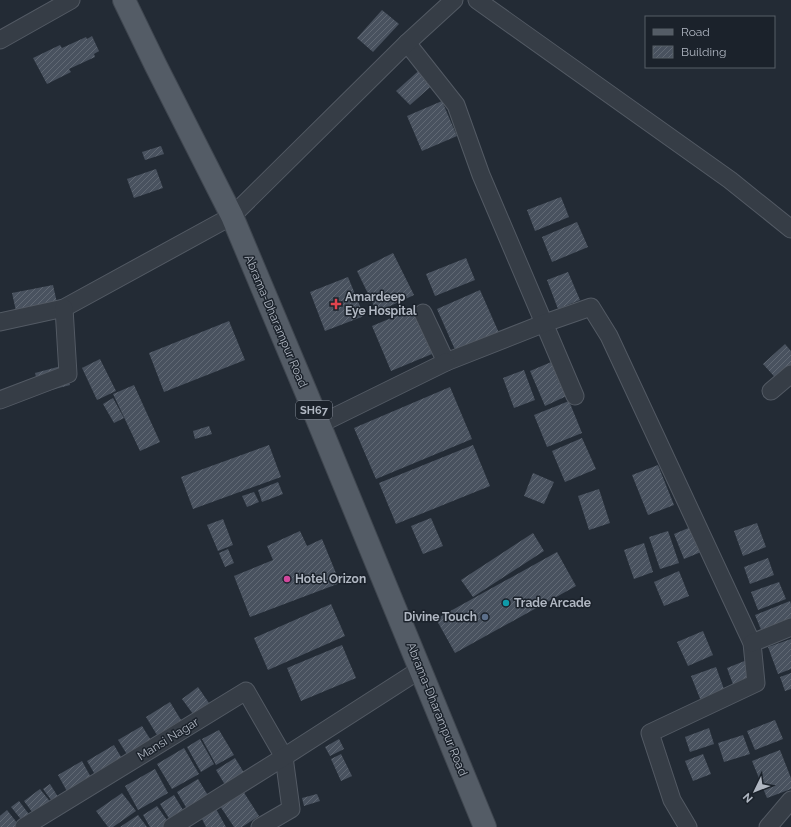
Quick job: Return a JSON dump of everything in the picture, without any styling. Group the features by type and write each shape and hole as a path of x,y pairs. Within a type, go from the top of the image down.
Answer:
{"main road":[{"name":"Abrama-Dharampur Road","path":"124,0 159,73 232,216 320,424 485,827"}],"street":[{"path":"0,40 71,0"},
{"path":"0,322 64,308 232,216 407,43 454,0"},
{"path":"477,0 730,180 791,229"},
{"path":"407,43 456,105 481,175 575,396"},
{"path":"320,424 446,362 545,323 591,307 609,336 752,643 756,683 650,733 672,800 688,827"},
{"path":"0,400 68,374 64,308"},
{"path":"423,313 446,362"},
{"path":"771,390 791,374"},
{"path":"752,643 791,627"},
{"path":"172,827 420,669"},
{"name":"Mansi Nagar","path":"24,827 246,691 284,757 292,809 260,827"},
{"path":"768,827 791,800"}],"building":[{"path":"382,10 399,24 373,52 357,38"},
{"path":"92,36 99,51 94,54 95,57 69,69 71,72 47,84 33,58 60,45 62,48 86,37 87,39"},
{"path":"424,66 437,81 410,105 396,91"},
{"path":"442,101 457,136 422,151 407,116"},
{"path":"161,146 164,154 145,160 142,152"},
{"path":"156,169 163,188 134,198 127,179"},
{"path":"561,197 569,217 535,231 527,210"},
{"path":"577,222 588,247 552,262 542,237"},
{"path":"393,253 414,295 377,312 357,271"},
{"path":"466,258 475,280 435,296 426,274"},
{"path":"568,272 580,300 558,309 547,280"},
{"path":"348,277 364,316 325,331 310,292"},
{"path":"53,285 59,312 18,320 12,293"},
{"path":"480,290 499,333 456,352 437,309"},
{"path":"413,309 432,354 391,371 372,326"},
{"path":"229,321 245,360 164,392 149,353"},
{"path":"785,344 791,351 791,376 781,384 763,364"},
{"path":"100,359 116,391 97,400 82,368"},
{"path":"556,360 571,394 545,406 530,371"},
{"path":"65,365 70,385 40,393 35,373"},
{"path":"524,370 535,400 514,408 503,378"},
{"path":"134,385 160,442 140,451 113,394"},
{"path":"450,387 472,439 376,479 354,428"},
{"path":"113,398 124,418 114,423 103,404"},
{"path":"569,401 582,433 547,447 534,415"},
{"path":"209,426 212,434 195,439 193,431"},
{"path":"582,438 596,469 565,482 552,451"},
{"path":"269,445 281,477 193,509 181,477"},
{"path":"473,445 490,486 396,524 379,483"},
{"path":"658,465 674,505 648,515 632,475"},
{"path":"533,473 554,482 544,504 524,496"},
{"path":"278,482 283,494 262,502 258,490"},
{"path":"599,489 610,523 589,530 578,496"},
{"path":"254,492 259,502 247,507 242,496"},
{"path":"431,518 443,546 423,554 411,526"},
{"path":"223,519 233,545 218,551 207,525"},
{"path":"757,523 766,547 743,556 734,531"},
{"path":"691,527 701,552 684,559 674,534"},
{"name":"Hotel Orizon","path":"300,531 307,546 322,539 340,583 250,617 234,576 273,560 267,546"},
{"path":"668,531 679,563 660,569 649,537"},
{"path":"533,533 544,551 473,597 461,580"},
{"path":"644,543 653,572 634,579 624,550"},
{"path":"228,549 234,563 225,567 219,553"},
{"name":"Trade Arcade","path":"557,552 576,586 455,653 436,619"},
{"path":"768,558 774,575 750,584 744,567"},
{"path":"679,571 689,596 664,606 654,582"},
{"path":"779,582 786,599 758,610 751,592"},
{"path":"790,601 791,621 762,632 755,615"},
{"path":"331,604 345,636 268,670 254,638"},
{"path":"703,631 713,655 688,666 677,642"},
{"path":"791,639 791,669 778,674 768,647"},
{"path":"342,645 356,678 301,701 287,668"},
{"path":"747,660 755,680 734,687 727,668"},
{"path":"716,667 725,692 701,701 691,676"},
{"path":"791,673 791,689 785,691 780,677"},
{"path":"198,687 209,703 193,714 182,699"},
{"path":"170,702 181,720 157,735 146,717"},
{"path":"775,720 783,739 755,750 747,731"},
{"path":"142,726 152,742 128,756 118,740"},
{"path":"709,728 714,744 690,752 685,737"},
{"path":"219,730 234,755 216,765 202,739"},
{"path":"743,735 750,754 724,762 718,743"},
{"path":"200,739 214,764 201,772 187,747"},
{"path":"339,739 344,749 330,756 325,747"},
{"path":"114,745 124,762 97,778 87,761"},
{"path":"184,748 199,774 172,789 157,764"},
{"path":"780,750 791,778 791,789 767,798 752,761"},
{"path":"341,754 352,776 341,781 331,759"},
{"path":"703,754 711,774 693,781 685,761"},
{"path":"235,758 246,776 227,788 216,770"},
{"path":"82,761 93,781 69,795 58,775"},
{"path":"155,769 168,793 138,810 125,786"},
{"path":"198,779 209,797 187,809 177,792"},
{"path":"50,784 60,800 54,804 43,789"},
{"path":"241,788 259,816 242,827 234,827 218,803"},
{"path":"40,789 52,804 35,816 24,801"},
{"path":"122,793 136,811 113,827 108,827 96,811"},
{"path":"317,794 320,801 304,806 302,798"},
{"path":"174,795 186,815 172,823 160,804"},
{"path":"19,801 31,817 24,823 11,807"},
{"path":"157,806 171,826 170,827 150,827 143,815"},
{"path":"216,809 226,827 206,827 201,817"},
{"path":"7,810 18,824 14,827 0,827 0,816"},
{"path":"138,815 147,827 120,827"}],"place":[{"name":"Amardeep Eye Hospital","path":"336,304"},
{"name":"Hotel Orizon","path":"287,579"},
{"name":"Trade Arcade","path":"506,603"},
{"name":"Divine Touch","path":"485,617"}]}
